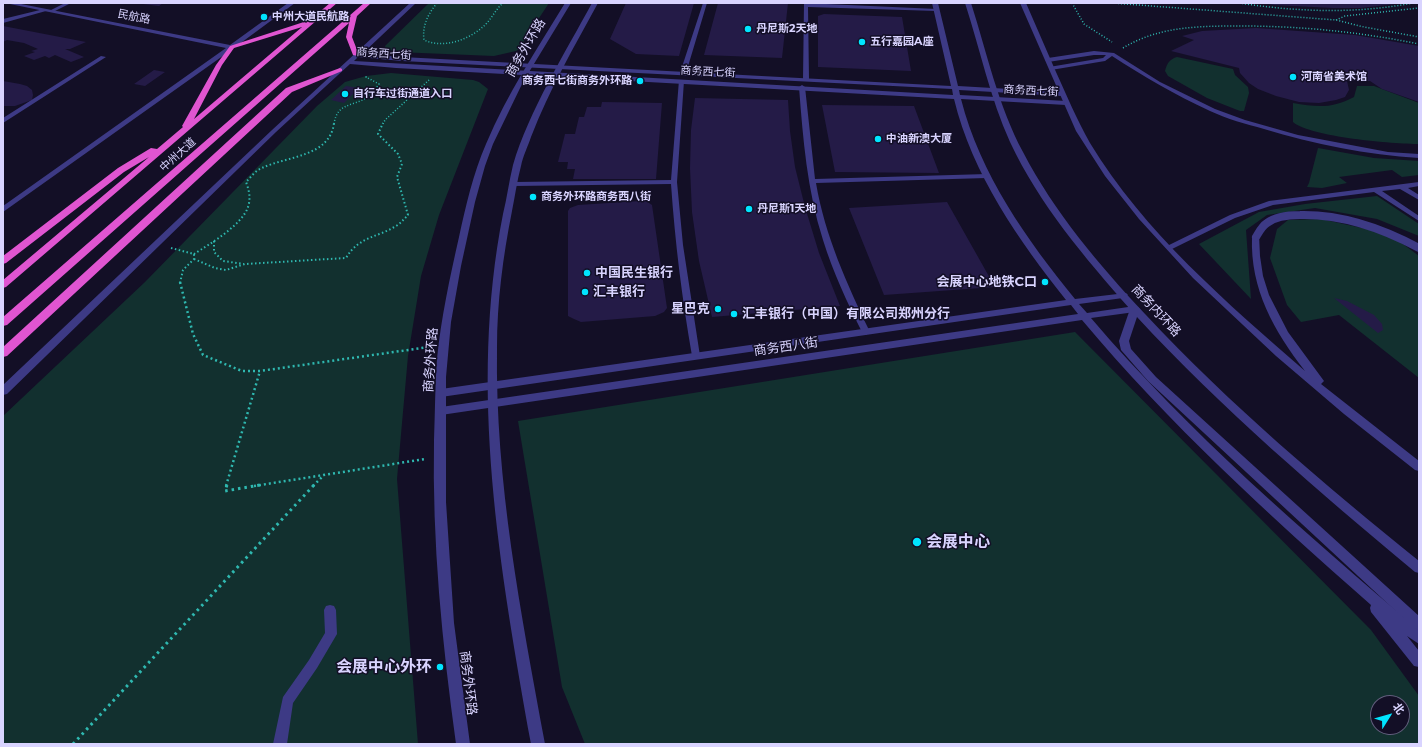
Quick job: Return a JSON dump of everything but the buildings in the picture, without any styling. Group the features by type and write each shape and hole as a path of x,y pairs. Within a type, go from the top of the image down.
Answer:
{"highway":[{"name":"中州大道","path":"3,285 334,3"},
{"name":"中州大道","path":"3,322 368,3"},
{"path":"354,15 349,37 356,55"},
{"path":"3,261 122,170 184,132 219,65 232,47 315,20"},
{"path":"3,353 289,90 340,70"}],"street":[{"name":"民航路","path":"8,3 232,47"},
{"path":"3,210 292,3"},
{"path":"3,392 274,131 413,3"},
{"name":"商务外环路","path":"463,744 447,616 440,520 439,457 441,393 444,345 450,297 473,191 481,165 502,117 528,69 568,3"},
{"path":"538,744 512,599 500,508 495,448 492,348 500,252 517,165 558,71 595,3"},
{"name":"商务内环路","path":"968,3 1003,118 1039,187 1088,255 1135,309 1193,370 1335,499 1419,568"},
{"path":"1023,3 1077,127 1111,178 1169,247 1207,287 1270,346 1419,467"},
{"path":"936,7 961,116 975,152 987,176 1019,230 1073,302 1141,381 1200,441 1284,520 1419,638"},
{"name":"商务西七街","path":"356,55 558,71 682,77 806,79 956,92"},
{"name":"商务西七街","path":"348,62 440,68 528,69"},
{"name":"商务西七街","path":"682,77 802,87 996,94 1062,94"},
{"name":"商务西七街","path":"996,94 1066,103"},
{"path":"1336,401 1298,356 1264,297 1258,271 1255,244 1256,237 1262,227 1270,220 1285,216 1309,214 1331,216 1368,225 1394,235 1419,248"},
{"name":"商务西八街","path":"441,393 1123,295"},
{"path":"1135,309 1124,341 1126,350 1152,379 1419,624"},
{"name":"商务西八街","path":"441,411 1135,309"},
{"path":"1362,589 1419,661"}],"lane":[{"path":"3,21 48,11 69,3"},
{"path":"696,356 684,290 674,182 682,77 705,3"},
{"path":"806,79 806,4 936,7"},
{"path":"17,11 31,8"},
{"path":"1050,64 1105,59 1112,54 1158,83 1213,110 1250,123 1297,137 1343,146 1388,154 1419,156"},
{"path":"3,121 103,57"},
{"path":"802,87 809,163 821,225 839,276 866,332"},
{"path":"812,181 987,176"},
{"path":"514,184 674,182"},
{"path":"1169,247 1239,213 1256,207 1272,203 1419,184"},
{"path":"1402,187 1419,198"},
{"path":"1376,190 1419,219"},
{"path":"280,744 287,701 313,664 331,634 330,610"}],"path":[{"path":"437,3 427,18 422,34 424,40 429,43 436,44 458,40 478,31 489,20 493,11 503,3"},
{"path":"1072,3 1084,24 1122,48"},
{"path":"1112,3 1336,20 1419,37"},
{"path":"1239,3 1288,9 1332,10 1367,10 1413,3"},
{"path":"1336,20 1344,16 1419,8"},
{"path":"1112,54 1134,41 1170,30 1199,26 1299,27 1361,34 1419,44"},
{"path":"156,245 194,254 214,241 247,212 249,195 246,182 261,168 315,150 329,139 333,131 335,115 341,108 366,98 374,92 379,84 366,77 379,64"},
{"path":"214,241 214,252 223,261 245,264 346,258 356,243 396,225 408,215 397,177 402,164 398,154 378,134 385,120 440,68"},
{"path":"194,254 194,259 183,270 180,282 192,334 203,356 242,371 260,371 444,345"},
{"path":"194,259 215,268 226,270 245,264"},
{"path":"260,371 225,491 439,457"},
{"path":"73,744 324,475"}],"green space":[{"path":"429,3 549,3 516,51 494,56 397,52 386,49 385,46"},
{"path":"1177,57 1233,69 1235,75 1248,87 1249,93 1244,111 1240,111 1207,98 1168,76 1165,71 1167,66 1172,59"},
{"path":"391,73 473,80 479,82 488,89 439,215 421,276 408,356 397,479 418,744 3,744 3,416 145,282 317,106 345,82 366,76"},
{"path":"1357,86 1374,86 1419,103 1419,144 1391,143 1334,136 1316,132 1293,122 1293,103 1317,106 1338,104 1354,97"},
{"path":"1318,148 1374,158 1419,161 1419,175 1402,177 1392,170 1339,177 1347,183 1322,188 1307,187"},
{"path":"1377,196 1419,224 1419,236 1377,219 1315,208 1267,215 1246,230 1251,299 1199,244 1259,212 1305,204"},
{"path":"1321,219 1371,230 1399,241 1419,256 1419,378 1339,315 1301,322 1287,305 1270,258 1277,229 1288,220"},
{"path":"1075,332 1371,630 1419,696 1419,744 585,744 562,687 518,421"}],"place":[{"name":"中州大道民航路","path":"264,17"},
{"name":"丹尼斯2天地","path":"748,29"},
{"name":"五行嘉园A座","path":"862,42"},
{"name":"河南省美术馆","path":"1293,77"},
{"name":"商务西七街商务外环路","path":"640,81"},
{"name":"自行车过街通道入口","path":"345,94"},
{"name":"中油新澳大厦","path":"878,139"},
{"name":"商务外环路商务西八街","path":"533,197"},
{"name":"丹尼斯1天地","path":"749,209"},
{"name":"中国民生银行","path":"587,273"},
{"name":"会展中心地铁C口","path":"1045,282"},
{"name":"汇丰银行","path":"585,292"},
{"name":"星巴克","path":"718,309"},
{"name":"汇丰银行（中国）有限公司郑州分行","path":"734,314"},
{"name":"会展中心","path":"917,542"},
{"name":"会展中心外环","path":"440,667"}]}
